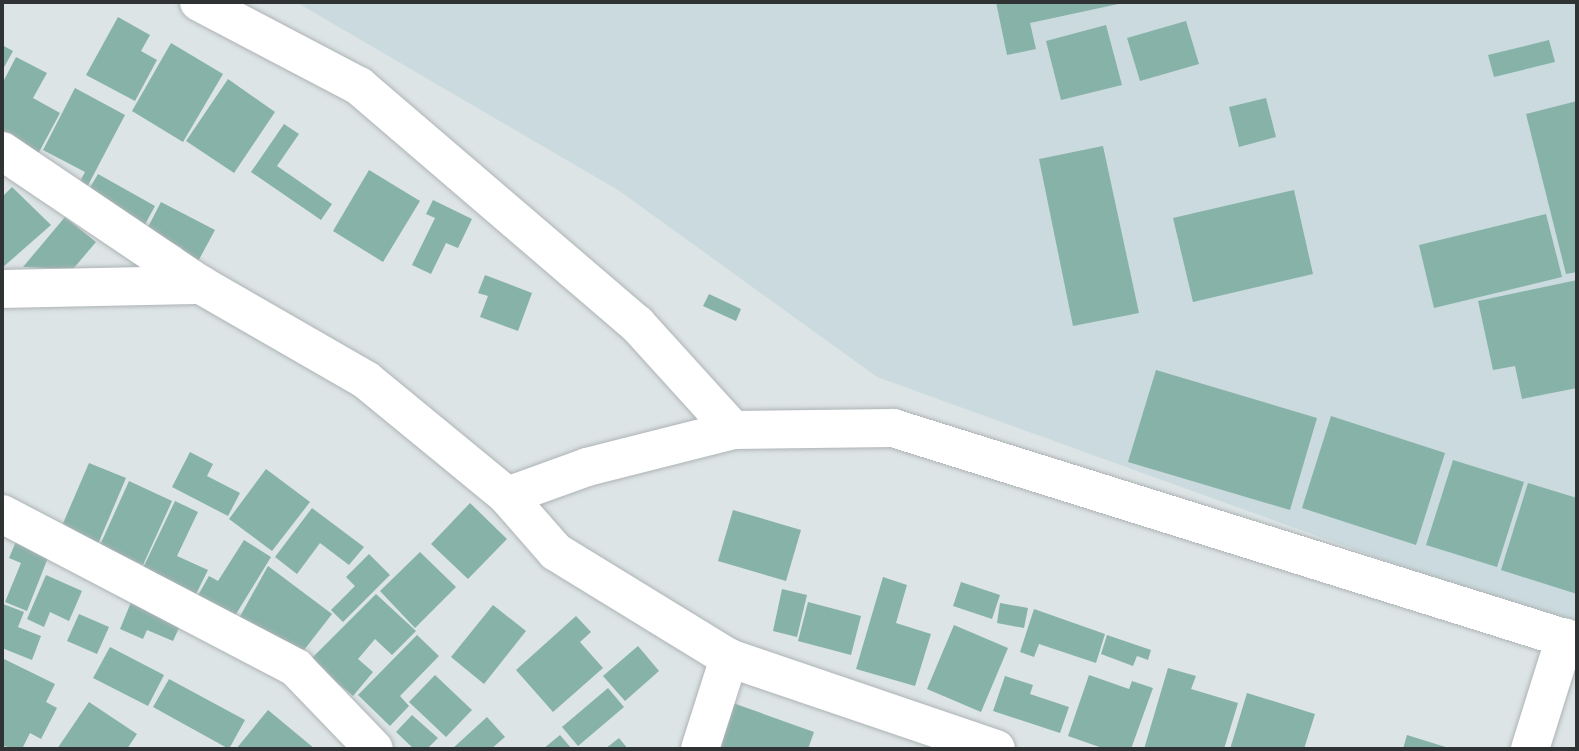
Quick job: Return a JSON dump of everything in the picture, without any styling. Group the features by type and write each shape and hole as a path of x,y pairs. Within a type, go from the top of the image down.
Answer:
{"street":[{"path":"199,2 359,86 637,324 733,430"},
{"path":"2,151 201,285 366,380 507,496 556,552 729,658 996,749"},
{"path":"2,289 201,285"},
{"path":"507,496 587,467 733,430 893,428 1571,639 1530,749"},
{"path":"2,514 296,668 374,749"},
{"path":"701,749 729,658"}],"shaded area":[{"path":"296,2 1577,2 1577,630 877,377 618,190"}],"building":[{"path":"996,2 1123,3 1030,23 1036,49 1007,55"},
{"path":"118,17 150,35 141,51 157,60 135,101 86,75"},
{"path":"1186,21 1199,64 1140,81 1127,38"},
{"path":"1106,25 1122,85 1061,100 1046,41"},
{"path":"1549,40 1555,62 1494,77 1488,55"},
{"path":"171,43 223,74 183,142 132,111"},
{"path":"2,45 13,51 2,71"},
{"path":"16,57 47,73 33,98 60,113 37,156 2,137 2,84"},
{"path":"228,79 275,112 234,173 186,141"},
{"path":"75,88 125,115 85,191 77,187 85,172 43,150"},
{"path":"1266,98 1276,137 1239,147 1229,107"},
{"path":"1577,101 1577,272 1566,274 1526,114"},
{"path":"284,124 299,134 277,166 332,204 321,220 251,172"},
{"path":"1103,146 1139,313 1073,326 1039,159"},
{"path":"369,170 420,201 383,262 333,231"},
{"path":"98,174 155,206 142,230 85,196"},
{"path":"12,187 51,225 2,268 2,197"},
{"path":"1294,190 1313,274 1193,302 1173,218"},
{"path":"433,200 472,219 458,248 446,243 431,274 412,265 435,218 426,214"},
{"path":"161,202 215,230 195,267 178,257 182,248 147,229"},
{"path":"1546,214 1562,277 1434,308 1419,245"},
{"path":"65,217 96,242 73,269 23,267"},
{"path":"485,275 532,293 518,331 480,317 488,296 478,293"},
{"path":"1577,280 1577,388 1522,399 1515,366 1493,370 1478,301"},
{"path":"709,294 741,309 736,321 703,306"},
{"path":"1156,370 1317,418 1290,510 1128,462"},
{"path":"1331,416 1445,453 1416,545 1302,508"},
{"path":"190,452 213,464 207,476 240,493 228,516 172,487"},
{"path":"1453,460 1524,482 1497,567 1426,545"},
{"path":"89,463 126,478 98,544 61,528"},
{"path":"266,469 310,502 272,551 229,519"},
{"path":"129,481 172,501 143,565 100,545"},
{"path":"1528,483 1577,498 1577,594 1501,570"},
{"path":"175,501 198,512 177,556 208,570 196,594 143,568"},
{"path":"470,503 507,539 468,579 431,544"},
{"path":"312,508 364,547 349,565 320,543 297,574 275,557"},
{"path":"733,510 801,530 786,581 718,561"},
{"path":"20,532 53,545 27,611 5,602 21,563 9,558"},
{"path":"244,540 271,557 233,619 197,597 209,576 218,581"},
{"path":"420,552 456,587 415,628 380,591"},
{"path":"369,554 390,575 343,622 331,610 355,586 346,577"},
{"path":"268,566 332,614 301,654 238,620"},
{"path":"46,575 82,591 69,621 50,612 44,627 27,619"},
{"path":"883,577 907,585 896,623 931,634 915,686 856,669"},
{"path":"961,582 1000,595 992,619 953,606"},
{"path":"782,589 807,595 797,637 773,631"},
{"path":"376,594 416,631 392,655 375,639 358,659 373,672 353,696 310,660"},
{"path":"134,595 184,617 173,641 147,630 143,639 120,629"},
{"path":"808,602 861,616 851,655 798,641"},
{"path":"1000,603 1028,608 1024,628 997,623"},
{"path":"3,604 24,612 18,627 41,636 32,660 2,648"},
{"path":"493,605 526,631 484,684 451,657"},
{"path":"1034,609 1105,634 1096,663 1039,644 1034,657 1020,652"},
{"path":"79,614 109,627 97,654 67,641"},
{"path":"576,616 591,632 580,642 603,668 553,712 516,670"},
{"path":"954,625 1008,648 981,712 927,689"},
{"path":"417,635 439,656 400,696 409,706 390,726 358,695"},
{"path":"1107,635 1151,650 1148,660 1137,656 1133,666 1101,654"},
{"path":"638,646 659,671 625,701 603,676"},
{"path":"110,647 164,675 148,706 93,678"},
{"path":"4,659 55,684 46,702 57,708 41,739 30,733 22,749 2,746"},
{"path":"1168,668 1196,676 1191,689 1238,703 1224,749 1144,749"},
{"path":"435,675 472,710 446,737 409,702"},
{"path":"1089,675 1129,689 1132,681 1153,688 1131,749 1105,749 1068,736"},
{"path":"1005,676 1033,685 1030,694 1069,707 1060,733 993,711"},
{"path":"169,679 245,720 229,749 153,707"},
{"path":"608,688 624,707 578,746 562,727"},
{"path":"1247,693 1315,714 1304,749 1230,749"},
{"path":"89,702 137,734 127,749 57,749"},
{"path":"733,703 814,732 808,749 717,748"},
{"path":"268,710 315,749 236,749"},
{"path":"412,715 438,738 427,749 414,749 396,732"},
{"path":"487,717 505,737 491,749 452,749"},
{"path":"560,735 572,749 543,749"},
{"path":"1407,735 1452,749 1403,749"},
{"path":"619,738 628,749 605,749"}]}
